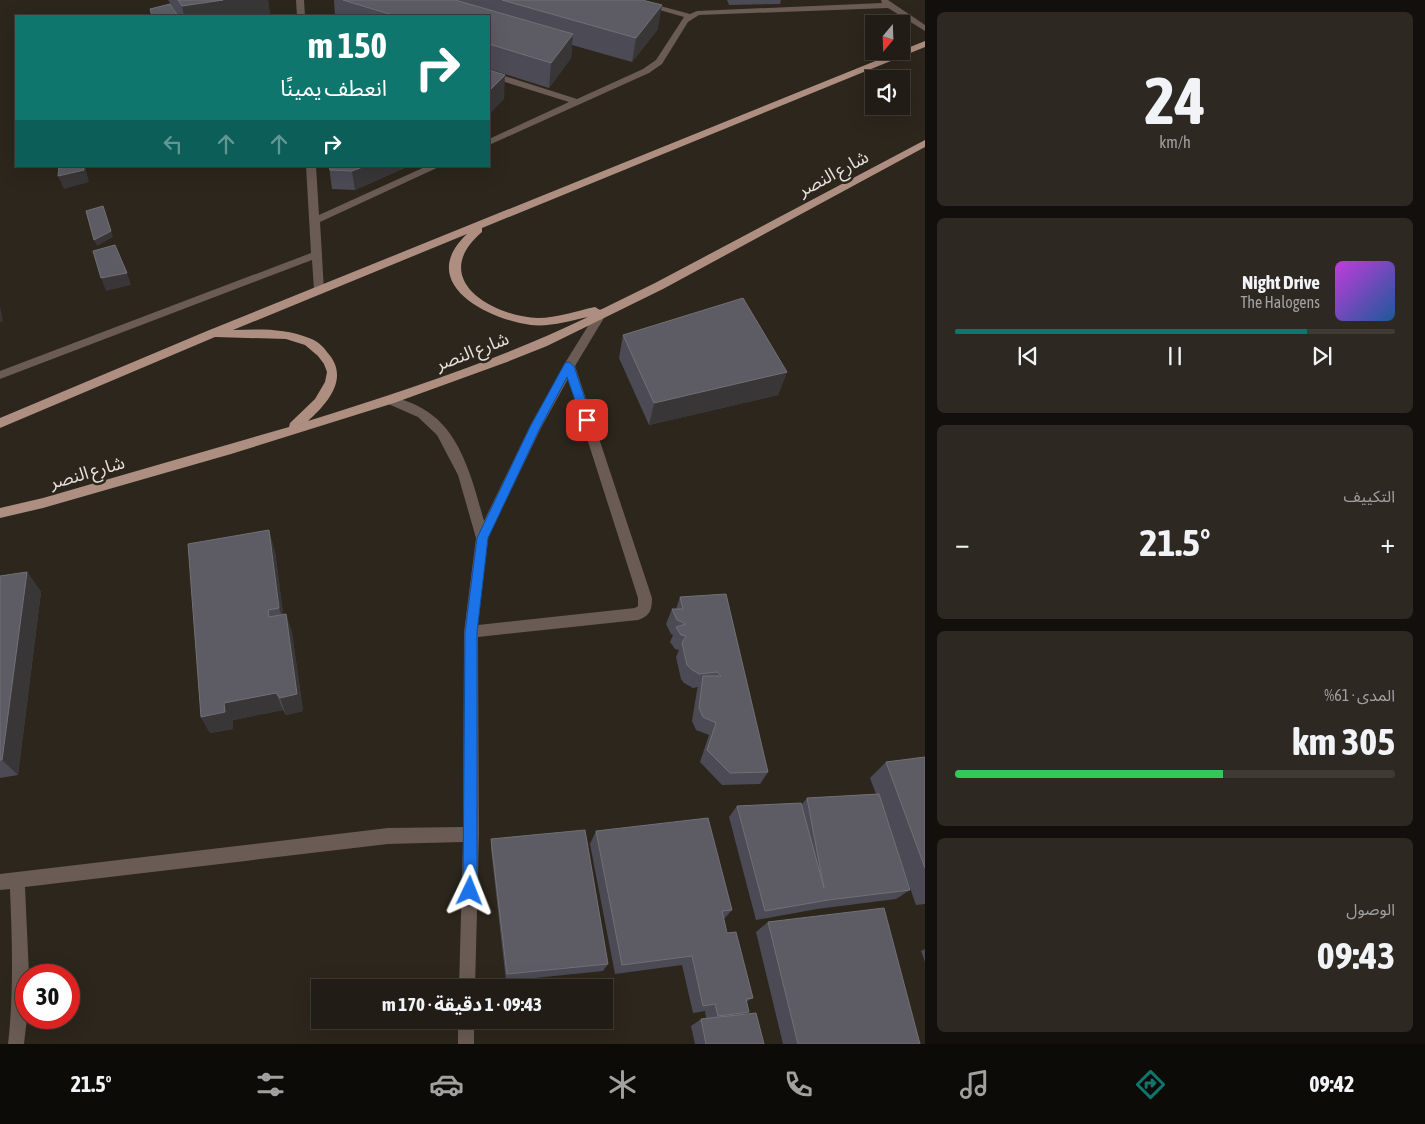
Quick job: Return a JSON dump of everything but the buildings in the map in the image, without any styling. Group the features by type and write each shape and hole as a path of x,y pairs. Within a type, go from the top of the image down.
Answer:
{"main road":[{"path":"0,423 318,290 925,44"},
{"name":"شارع النصر","path":"0,513 43,503 390,400 543,343 659,286 924,144"},
{"path":"497,217 464,240 458,253 455,267 460,287 476,302 499,313 532,321 572,316 620,304"},
{"path":"211,334 258,332 285,335 309,341 327,357 334,372 329,390 312,412 286,432"}],"street":[{"path":"300,0 303,15"},
{"path":"630,0 690,16 712,8 887,3 924,27"},
{"path":"490,142 646,72 659,62 690,16"},
{"path":"490,74 577,102"},
{"path":"311,167 318,290"},
{"path":"314,221 434,167"},
{"path":"0,375 315,255"},
{"path":"467,979 471,834 471,632 482,538 535,427 569,366 602,313"},
{"path":"471,632 638,614 645,609 645,598 569,366"},
{"path":"390,400 413,408 432,420 446,437 472,497 482,538"},
{"path":"0,882 388,836 471,834"},
{"path":"16,1044 20,1019 21,956 17,880"},
{"path":"466,1029 466,1044"}],"route":[{"path":"470,891 471,632 482,538 535,427 569,366 587,420"}]}
